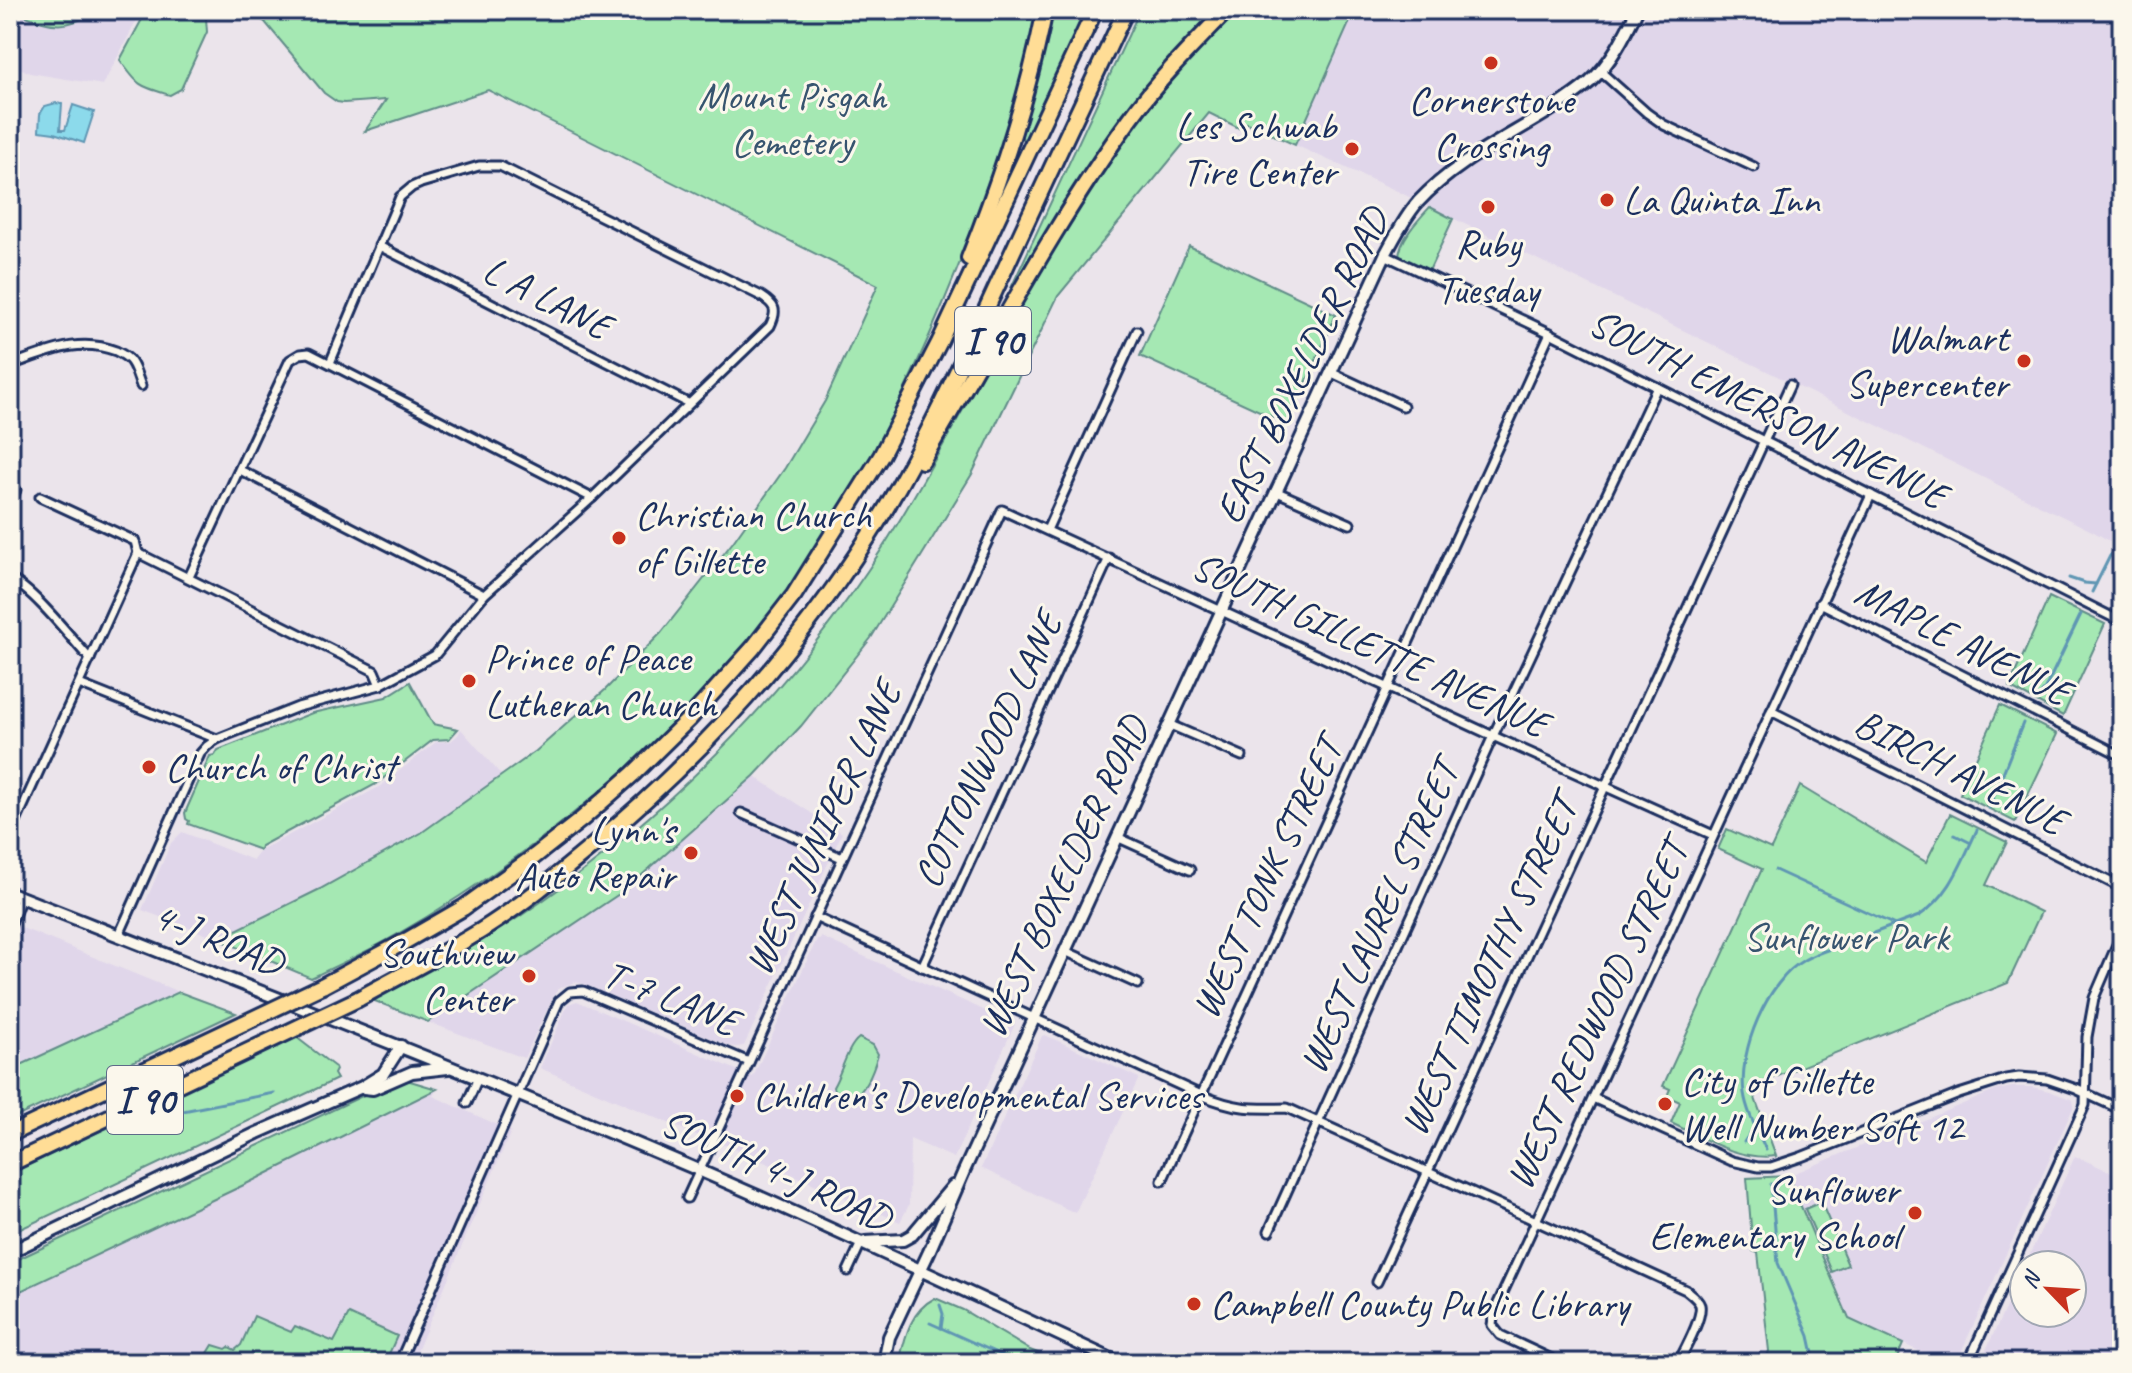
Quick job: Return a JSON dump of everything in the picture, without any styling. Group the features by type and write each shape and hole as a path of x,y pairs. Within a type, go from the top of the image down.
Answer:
{"highway":[{"name":"I 90","path":"857,495 945,316 991,203 1027,88 1045,10"},
{"name":"I 90","path":"10,1134 322,986 463,908 582,819 690,718 753,648 794,595 881,456 940,341 1095,10"},
{"name":"I 90","path":"765,677 843,575 916,454 957,373 1126,10"},
{"name":"I 90","path":"10,1164 358,999 483,930 559,874 630,815 691,758 841,592 891,514 1081,191 1132,116 1227,10"}],"main road":[{"name":"EAST BOXELDER ROAD","path":"1221,610 1385,255 1416,204 1456,168 1570,96 1600,71 1637,10"},
{"name":"WEST BOXELDER ROAD","path":"964,1171 1221,610"},
{"name":"4-J ROAD","path":"10,893 401,1046"},
{"name":"SOUTH 4-J ROAD","path":"401,1046 699,1170 1120,1363"},
{"path":"10,1252 257,1133 362,1087 383,1074 401,1046"},
{"path":"362,1087 373,1089 412,1072 451,1068"},
{"path":"861,1243 903,1240 912,1235 964,1171"},
{"path":"884,1363 889,1337 964,1171"}],"street":[{"path":"1600,71 1664,125 1754,167"},
{"path":"119,935 200,754 207,746 217,739 298,707 380,685 435,655 484,595 592,498 770,326 775,310 761,296 500,166 479,166 412,187 400,197 330,363"},
{"name":"L A LANE","path":"379,246 688,403"},
{"name":"SOUTH EMERSON AVENUE","path":"1385,255 1550,333 2122,622"},
{"path":"1047,530 1137,331"},
{"name":"WEST TONK STREET","path":"1162,1181 1550,333"},
{"path":"10,365 79,344 101,345 124,355 132,363 141,386"},
{"path":"189,577 290,360 300,354 309,353 330,363 592,498"},
{"path":"1330,372 1403,406"},
{"name":"WEST TIMOTHY STREET","path":"1377,1282 1790,385"},
{"name":"WEST LAUREL STREET","path":"1269,1231 1493,736 1657,387"},
{"path":"240,470 484,595"},
{"path":"10,503 16,490"},
{"path":"1275,491 1350,524"},
{"name":"WEST REDWOOD STREET","path":"1560,1363 1500,1335 1492,1325 1494,1312 1871,495"},
{"path":"10,835 138,553 135,541 40,497"},
{"name":"SOUTH GILLETTE AVENUE","path":"1002,510 1713,835"},
{"name":"WEST JUNIPER LANE","path":"687,1198 1002,510"},
{"path":"138,553 374,671 380,685"},
{"name":"COTTONWOOD LANE","path":"922,967 1109,558"},
{"path":"10,579 40,604 90,659"},
{"name":"MAPLE AVENUE","path":"1820,603 2122,756"},
{"path":"79,684 217,739"},
{"name":"BIRCH AVENUE","path":"1771,711 2122,888"},
{"path":"1168,724 1242,756"},
{"path":"741,813 842,858"},
{"path":"1117,837 1190,870"},
{"path":"10,927 21,897"},
{"path":"815,917 1201,1095 1227,1106 1287,1108 1686,1290 1695,1296 1700,1305 1699,1315 1678,1363"},
{"path":"1968,1363 2085,1105 2087,1037 2094,998 2122,933"},
{"path":"1065,951 1138,984"},
{"name":"T-7 LANE","path":"517,1093 559,1001 570,992 583,991 749,1062"},
{"path":"467,1103 478,1078"},
{"path":"1593,1098 1732,1161 1758,1167 1771,1167 1959,1094 2006,1079 2047,1079 2122,1110"},
{"path":"399,1363 517,1093"},
{"path":"848,1271 861,1243"}],"shaded area":[{"path":"10,10 142,10 103,85 30,73 10,63"},
{"path":"1355,10 2122,10 2122,548 1779,377 1395,190 1295,145"},
{"path":"461,729 503,777 421,833 320,889 218,939 142,910 171,843 182,832 253,860 261,850 379,787 436,742 451,741"},
{"path":"754,776 842,833 744,1046 727,1045 575,982 559,988 554,995 524,1058 428,1022 625,890"},
{"path":"10,923 179,992 10,1070"},
{"name":"Children's Developmental Services","path":"821,937 1015,1024 954,1158 910,1139 909,1205 900,1222 540,1068 568,1004 577,1001 753,1077 817,939"},
{"path":"1045,1035 1139,1078 1075,1213 981,1168"},
{"name":"Sunflower Elementary School","path":"2032,1087 2073,1100 2074,1106 1956,1363 1945,1363 1849,1319 1788,1176 1997,1090"},
{"path":"437,1089 433,1096 511,1131 412,1363 10,1363 10,1296"},
{"path":"2075,1156 2122,1177 2122,1363 1980,1363 2008,1303 2008,1329 2088,1329 2088,1249 2032,1249"}],"green space":[{"path":"12,10 40,10 65,15 78,10 97,10 75,22 55,24"},
{"path":"147,10 193,10 206,18 207,32 181,89 170,95 140,84 120,60"},
{"name":"Mount Pisgah Cemetery","path":"246,10 1038,10 998,159 929,336 885,430 852,491 816,551 775,608 681,716 628,767 572,814 456,899 386,941 311,978 218,939 320,889 421,833 536,751 605,690 661,633 733,542 785,468 825,401 878,285 488,90 365,131 386,100 337,102 324,93 265,22"},
{"path":"1050,10 1086,10 1025,142 1020,134"},
{"path":"1140,10 1217,10 1189,38 1132,108 1008,304 1011,288"},
{"path":"1236,10 1355,10 1295,145 1247,123 1239,128 1209,113 1058,296 972,474 871,638 801,726 754,776 625,890 428,1022 372,1000 451,959 528,911 601,857 671,797 737,733 797,664 852,593 901,518 1092,186 1164,90"},
{"path":"1430,207 1453,219 1429,271 1399,258 1406,237"},
{"path":"1189,246 1336,315 1288,424 1140,356"},
{"path":"2049,597 2105,624 2063,716 2009,687"},
{"path":"410,682 433,724 458,729 449,739 433,740 376,784 261,846 260,850 188,824 185,813 210,756 218,750 312,713 386,697"},
{"name":"Sunflower Park","path":"2000,705 2057,734 2015,822 1960,794"},
{"name":"Sunflower Park","path":"1800,786 1926,862 1950,814 2007,842 1986,885 2041,912 2008,983 1751,1087 1776,1156 1762,1157 1735,1152 1671,1123 1680,1102 1667,1096 1670,1089 1663,1086 1762,869 1718,849 1727,829 1771,849"},
{"path":"179,992 236,1013 10,1120 10,1070"},
{"path":"296,1037 335,1067 337,1079 10,1234 10,1174"},
{"path":"859,1038 873,1045 878,1054 866,1084 853,1098 833,1087 851,1047"},
{"path":"400,1078 437,1089 10,1296 10,1263"},
{"path":"1788,1176 1849,1319 1903,1344 1895,1363 1764,1363 1769,1351 1758,1253 1753,1251 1747,1178"},
{"path":"1821,1202 1848,1265 1832,1272 1805,1209"},
{"path":"935,1298 963,1310 1030,1350 1063,1363 899,1363 914,1317"},
{"path":"349,1314 397,1336 385,1363 202,1363 213,1345 235,1350 241,1345 254,1316 291,1332 295,1326 334,1342"}],"water":[{"path":"62,104 60,130 65,130 73,105 94,112 84,143 39,131 40,114 45,106"}],"waterway":[{"path":"2092,592 2110,556 2122,543"},
{"path":"2069,578 2096,584"},
{"path":"2037,698 2045,689 2081,614"},
{"path":"1989,808 2023,723"},
{"path":"1766,1150 1748,1108 1743,1076 1751,1038 1767,1000 1778,984 1804,960 1919,916 1930,908 1954,878 1977,830"},
{"path":"1955,835 1969,842"},
{"path":"1775,870 1895,925"},
{"path":"121,1131 178,1112 274,1093"},
{"path":"1744,1142 1755,1126"},
{"path":"1771,1184 1778,1263 1809,1336 1815,1363"},
{"path":"940,1305 943,1314 941,1328"},
{"path":"930,1323 1019,1363"}],"place":[{"name":"Cornerstone Crossing","path":"1491,63"},
{"name":"Les Schwab Tire Center","path":"1352,149"},
{"name":"La Quinta Inn","path":"1607,200"},
{"name":"Ruby Tuesday","path":"1488,207"},
{"name":"Walmart Supercenter","path":"2024,361"},
{"name":"Christian Church of Gillette","path":"619,538"},
{"name":"Prince of Peace Lutheran Church","path":"469,681"},
{"name":"Church of Christ","path":"149,767"},
{"name":"Lynn's Auto Repair","path":"691,853"},
{"name":"Southview Center","path":"529,976"},
{"name":"Children's Developmental Services","path":"737,1096"},
{"name":"City of Gillette Well Number Soft 12","path":"1665,1104"},
{"name":"Sunflower Elementary School","path":"1915,1213"},
{"name":"Campbell County Public Library","path":"1194,1304"}]}
